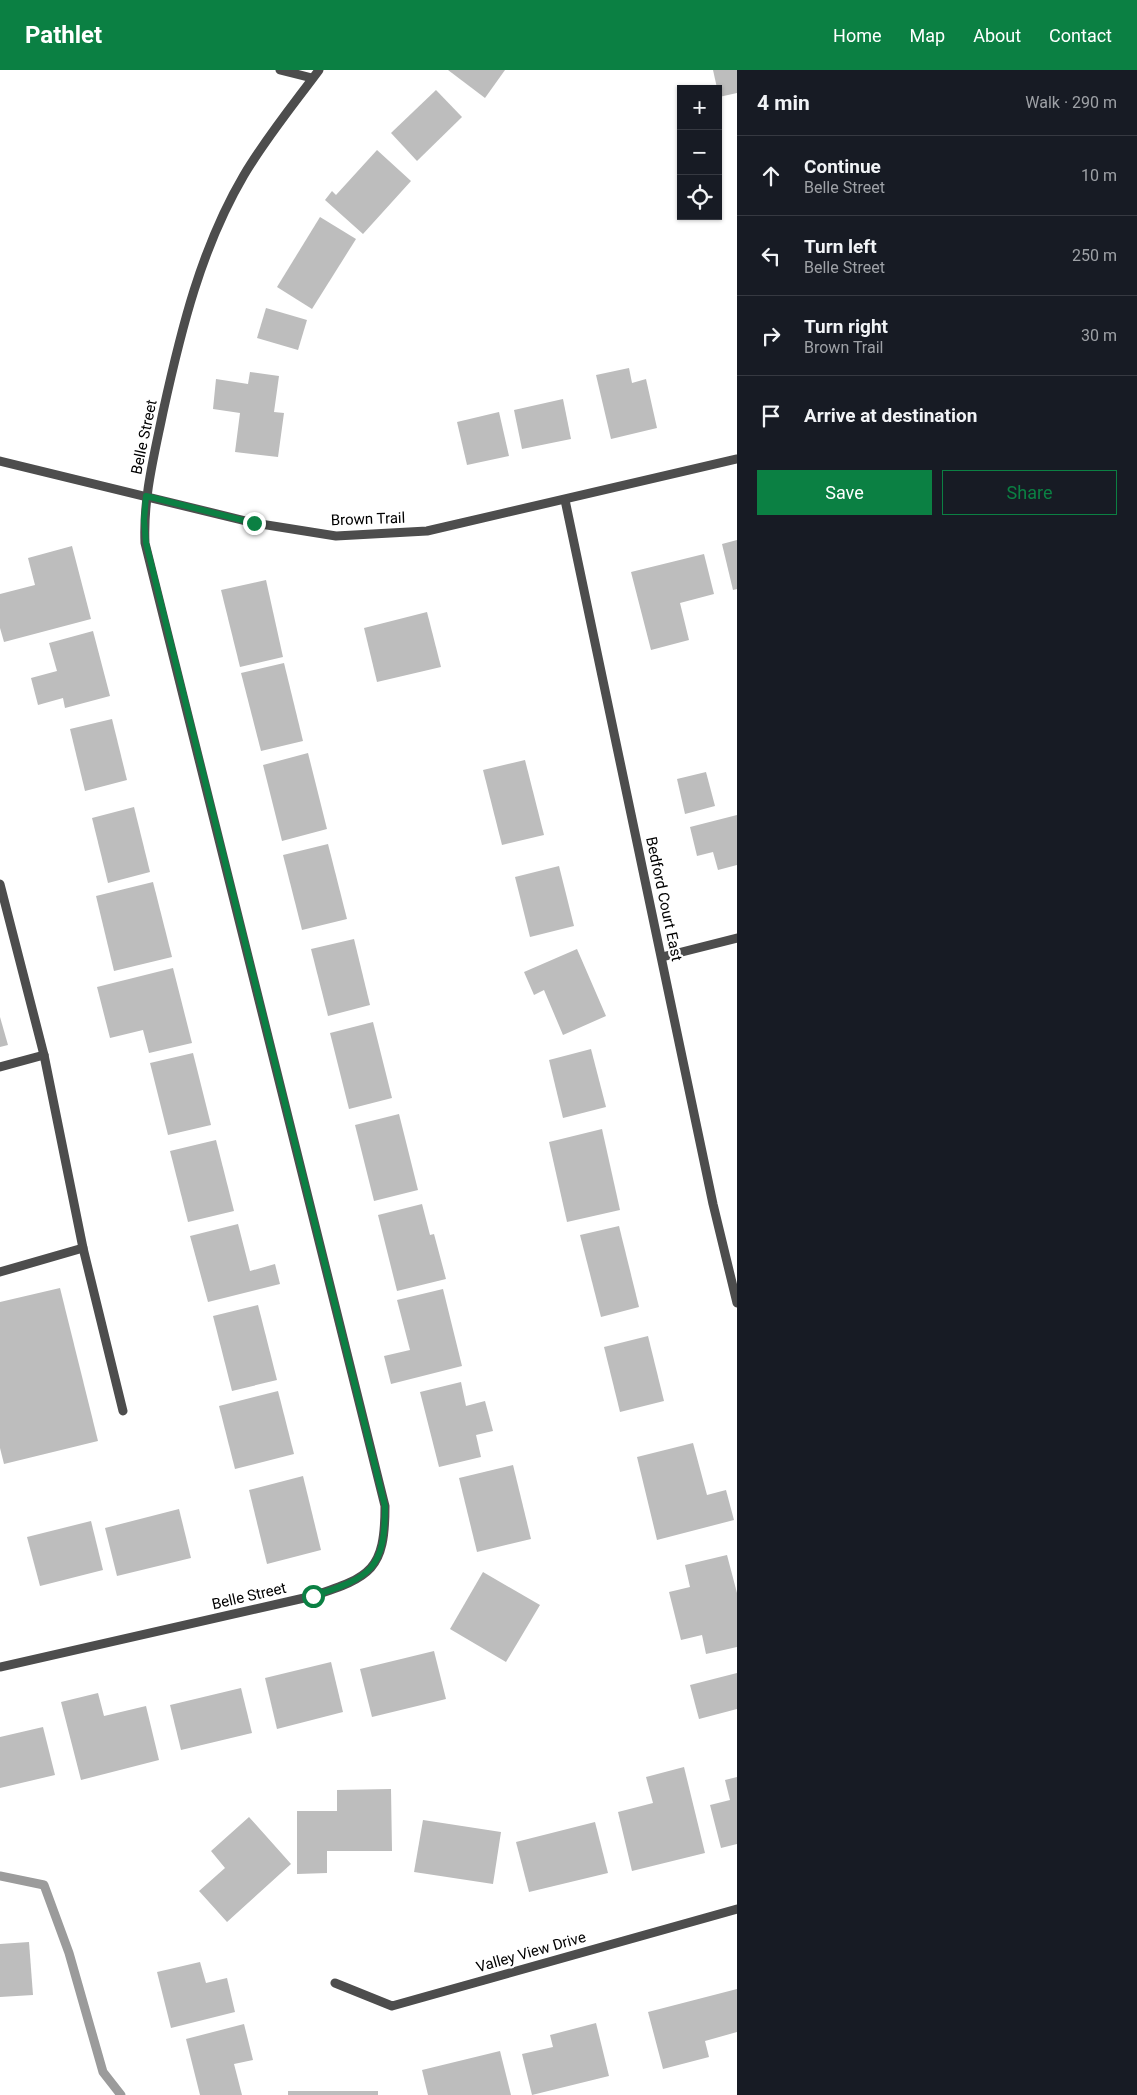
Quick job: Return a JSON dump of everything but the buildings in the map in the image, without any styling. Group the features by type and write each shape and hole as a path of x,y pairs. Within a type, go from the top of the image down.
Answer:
{"street":[{"path":"280,70 312,78"},
{"name":"Belle Street","path":"0,1667 313,1596 350,1584 369,1571 379,1558 385,1524 385,1506 146,543 144,520 146,496 179,340 206,252 243,176 284,115 318,70"},
{"name":"Brown Trail","path":"0,461 254,523 336,536 427,531 737,459"},
{"name":"Bedford Court East","path":"565,500 713,1204 737,1303"},
{"path":"0,884 3,903 44,1055 83,1248 123,1411"},
{"path":"662,957 737,938"},
{"path":"0,1067 44,1055"},
{"path":"0,1272 83,1248"},
{"name":"Valley View Drive","path":"335,1983 392,2006 737,1908"}],"waterway":[{"path":"0,1876 44,1885 69,1953 103,2072 121,2095"}],"route":[{"path":"254,523 146,496 144,520 146,543 385,1506 385,1524 379,1558 369,1571 350,1584 313,1596"}]}
